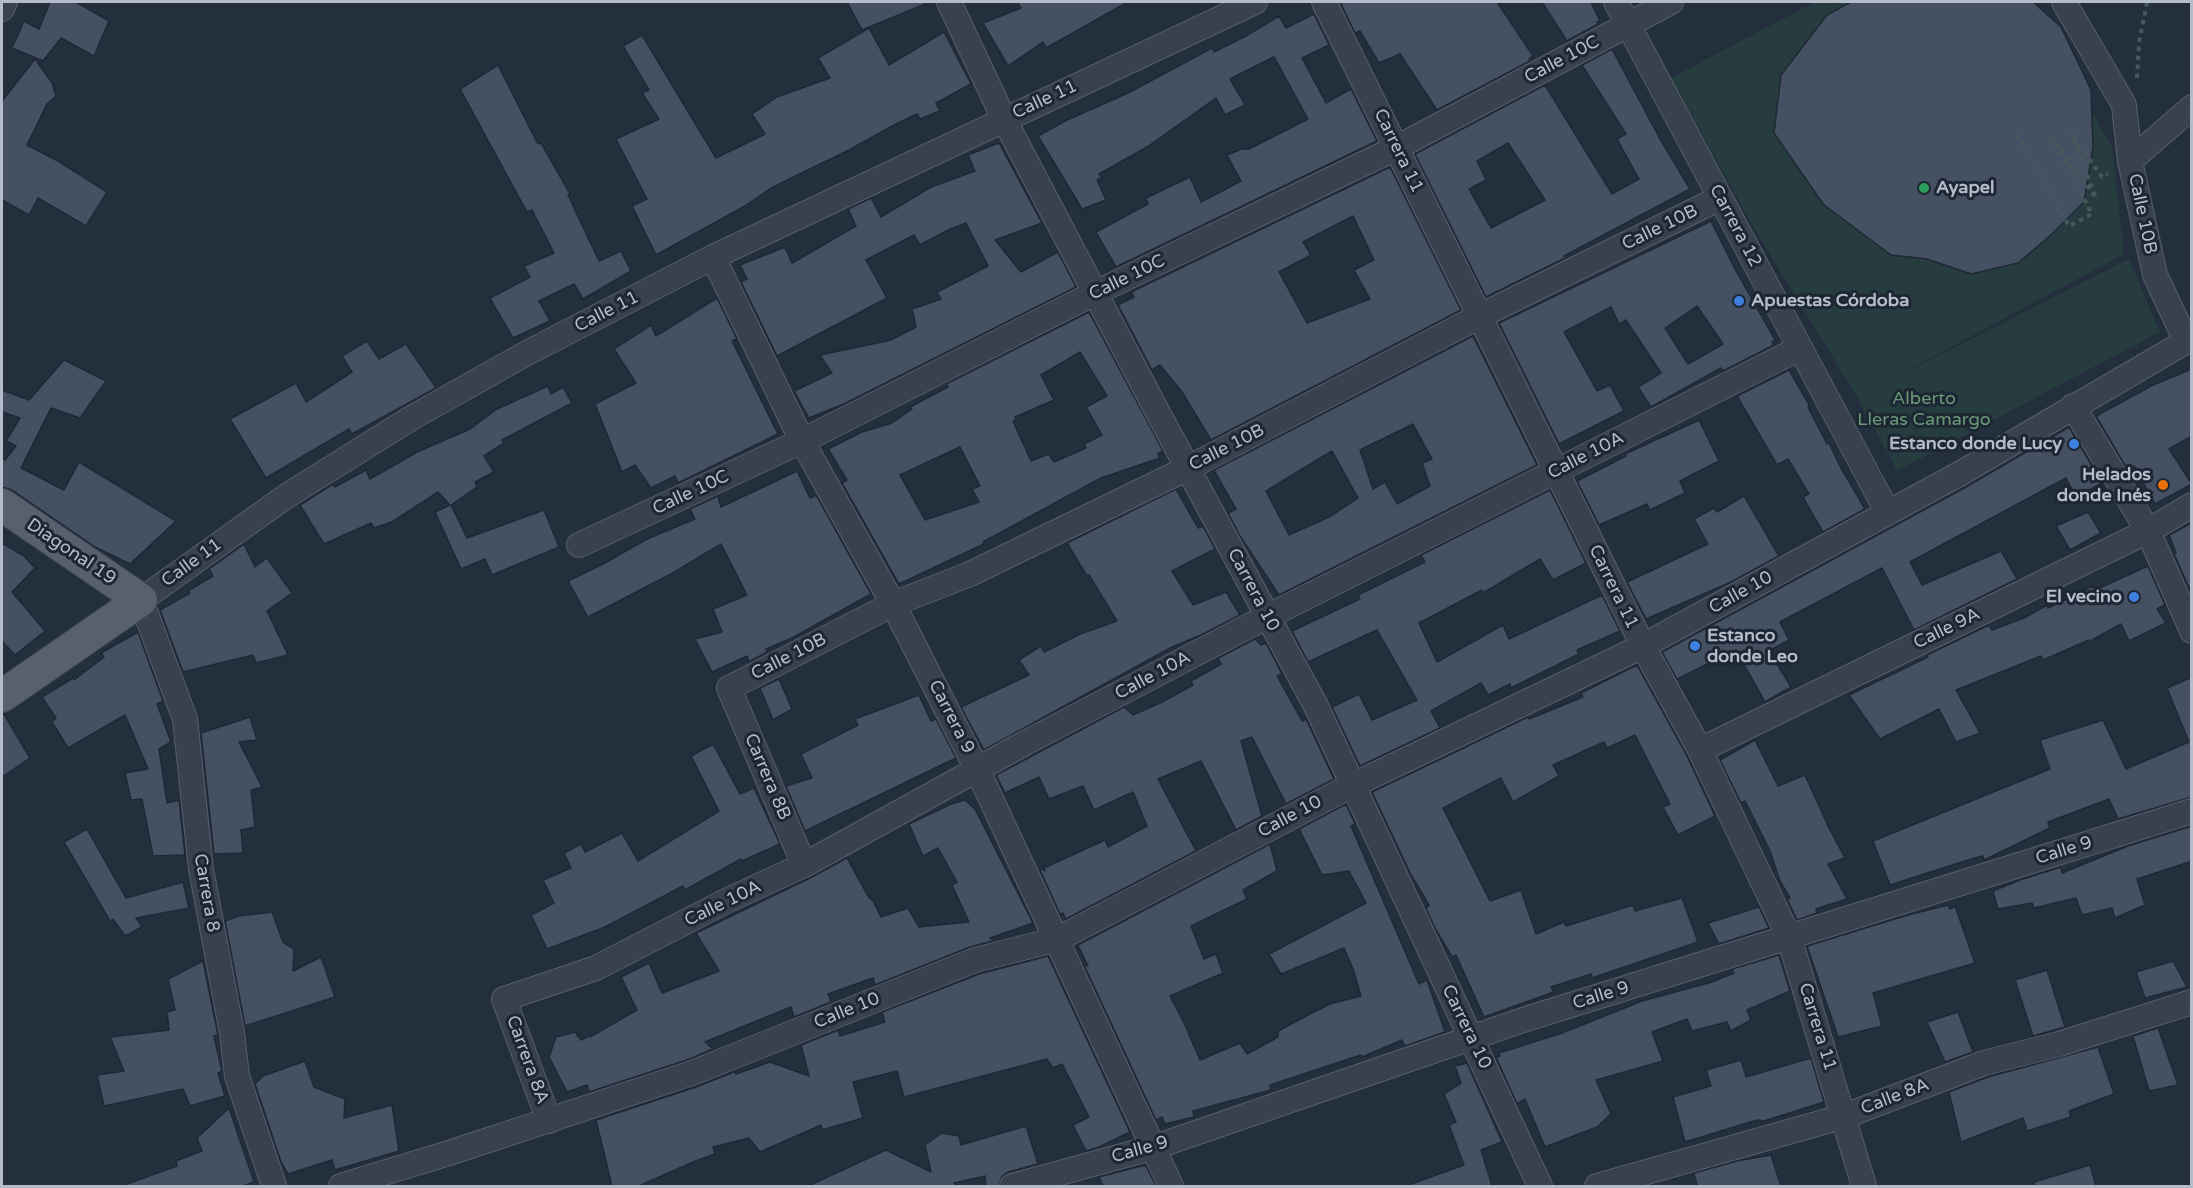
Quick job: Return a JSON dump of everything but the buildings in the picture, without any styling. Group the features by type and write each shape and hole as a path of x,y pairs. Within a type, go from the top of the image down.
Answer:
{"main road":[{"name":"Diagonal 19","path":"2,505 141,600"},
{"name":"Calle 11","path":"2,696 141,600"}],"street":[{"path":"2,9 5,2"},
{"name":"Carrera 10","path":"949,2 1004,119 1316,706 1540,1186"},
{"name":"Calle 11","path":"141,600 285,497 412,417 527,353 713,257 1255,2"},
{"name":"Carrera 11","path":"1324,2 1642,646 1700,750 1789,937 1845,1116 1864,1186"},
{"name":"Carrera 12","path":"1616,2 1888,513"},
{"name":"Calle 10C","path":"579,545 802,441 1095,293 1396,148 1671,2"},
{"path":"2064,2 2124,105 2130,161"},
{"name":"Calle 10B","path":"2189,339 2155,275 2130,161 2192,107"},
{"name":"Calle 10B","path":"729,688 893,604 970,574 1188,468 1480,316 1720,198"},
{"name":"Carrera 9","path":"713,257 802,441 893,604 978,771 1172,1186"},
{"name":"Calle 10","path":"341,1186 549,1121 692,1073 975,960 1058,939 1343,790 1642,646 1961,473 2189,339"},
{"name":"Calle 10A","path":"504,999 596,968 726,901 804,866 1025,743 1268,616 1800,348"},
{"path":"2073,406 2148,531 2192,631"},
{"name":"Calle 9A","path":"1700,750 2148,531 2192,505"},
{"name":"Carrera 8","path":"141,600 184,719 201,869 232,1033 237,1076 274,1186"},
{"name":"Carrera 8B","path":"729,688 804,866"},
{"name":"Calle 9","path":"1012,1186 1155,1146 1472,1038 2192,811"},
{"name":"Carrera 8A","path":"504,999 549,1121"},
{"name":"Calle 8A","path":"1597,1186 1845,1116 1984,1063 2059,1044 2192,1002"}],"path":[{"path":"2016,134 2069,226 2092,214 2051,137 2096,198 2071,133 2102,177 2130,161"}],"green space":[{"name":"Ayapel","path":"1815,2 2030,2 2112,147 2124,254 1890,380 2129,259 2160,332 1897,471 1857,397 1754,228 1671,78"}],"place":[{"name":"Ayapel","path":"1924,188"},
{"name":"Apuestas Córdoba","path":"1739,301"},
{"name":"Estanco donde Lucy","path":"2074,444"},
{"name":"Helados donde Inés","path":"2163,485"},
{"name":"El vecino","path":"2134,597"},
{"name":"Estanco donde Leo","path":"1695,646"}],"park label":[{"name":"Alberto Lleras Camargo","path":"1924,409"}]}
